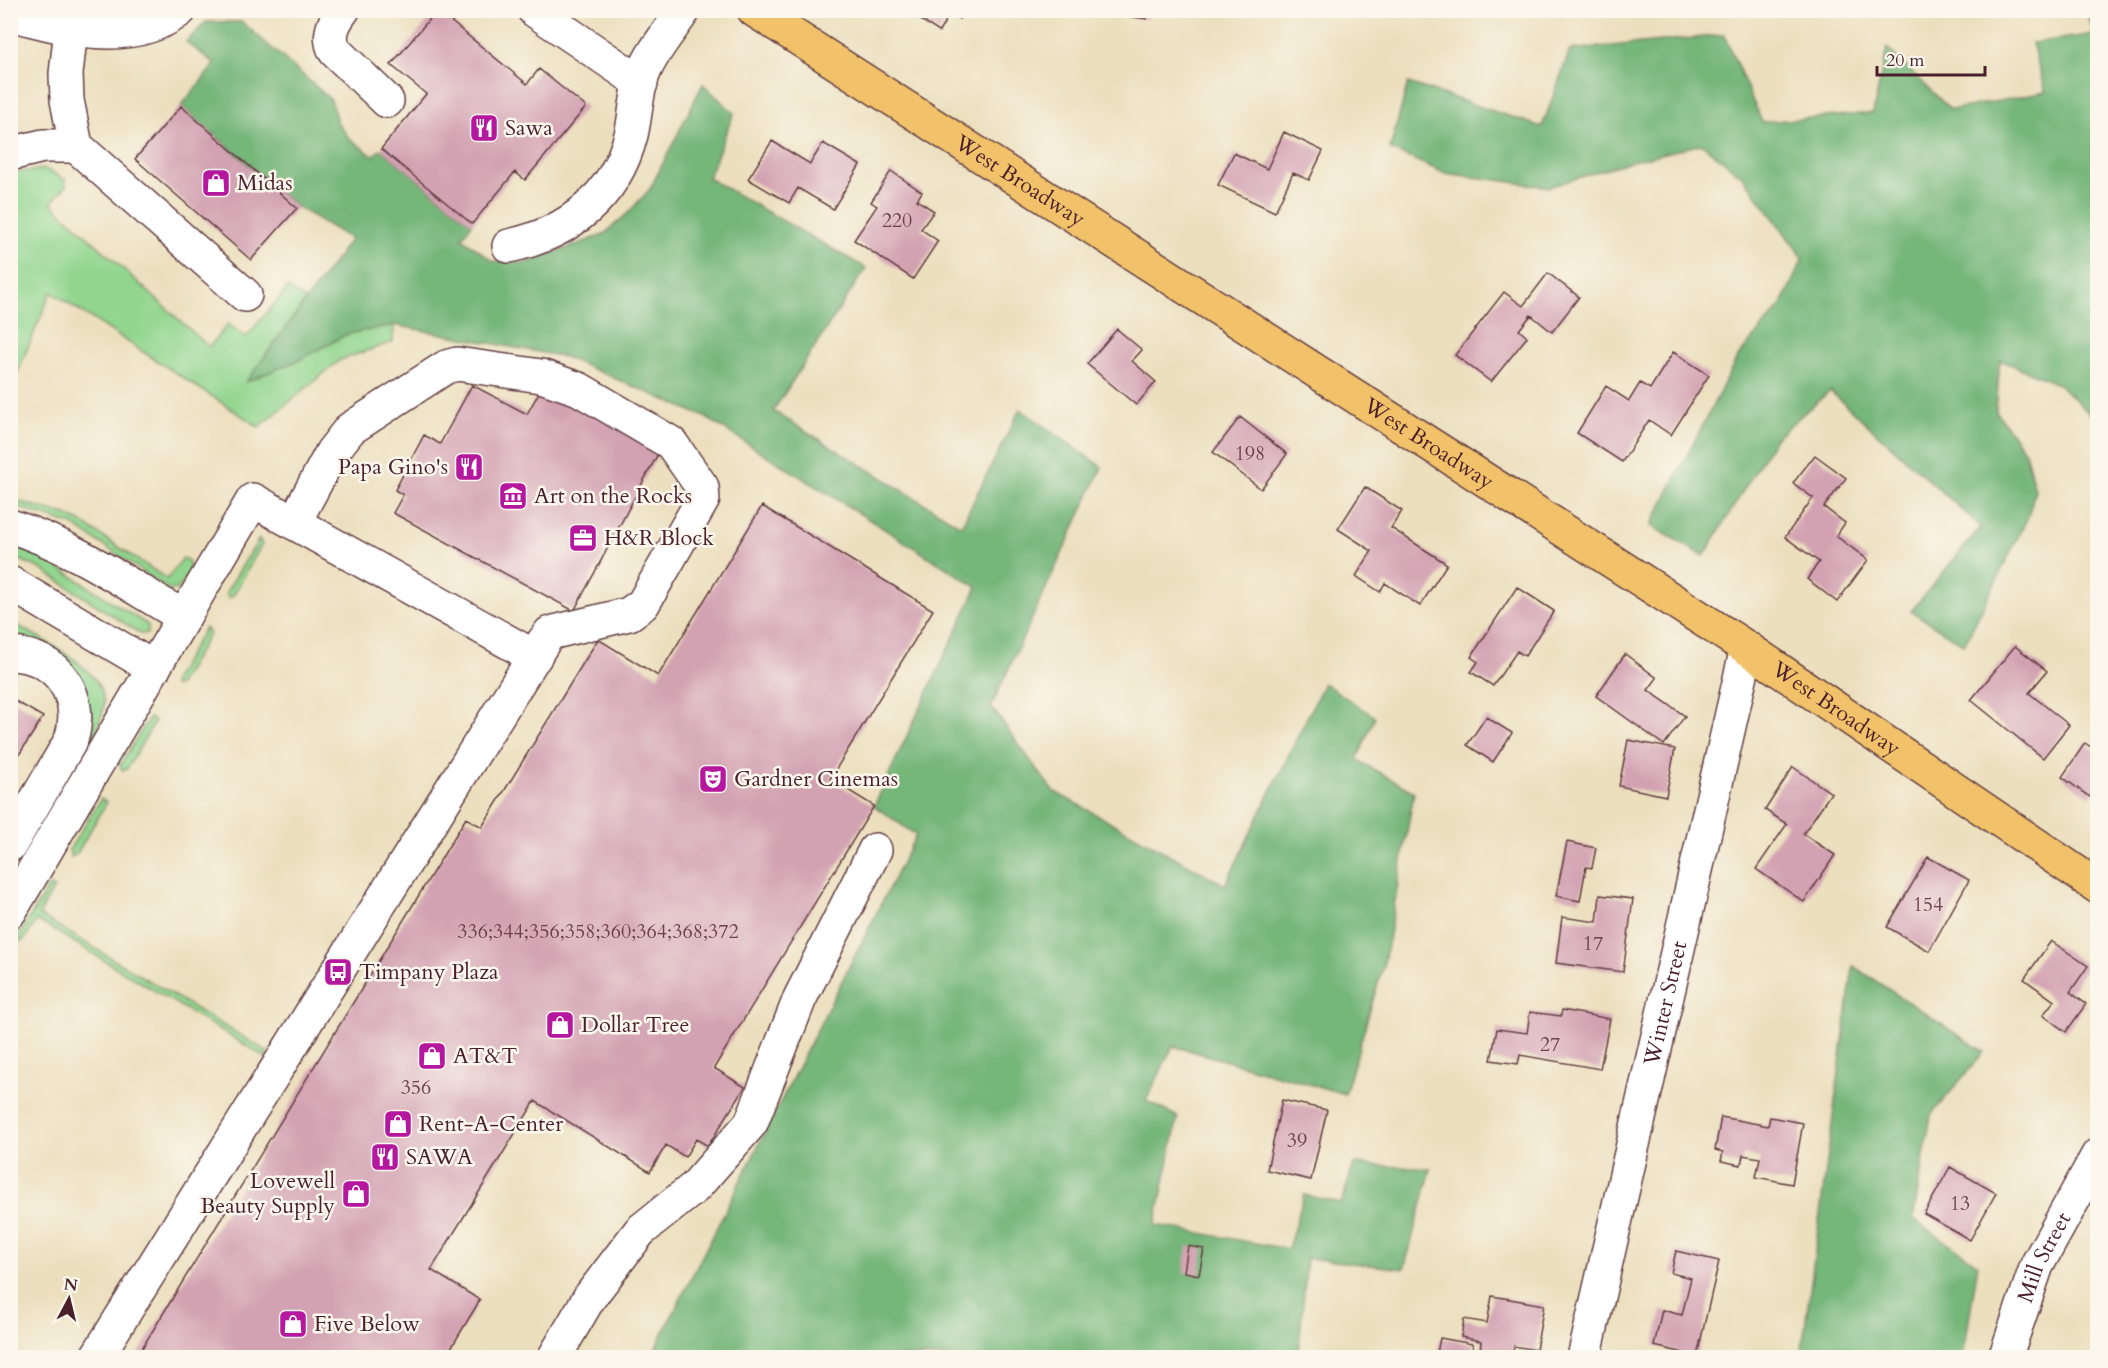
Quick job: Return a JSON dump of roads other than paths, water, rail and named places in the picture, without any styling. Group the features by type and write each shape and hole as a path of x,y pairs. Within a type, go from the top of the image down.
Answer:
{"main road":[{"name":"West Broadway","path":"754,10 1747,648 2097,887"}],"street":[{"path":"10,14 62,21 108,32 137,30 168,20 180,10"},
{"path":"343,10 331,32 330,42 335,51 387,101"},
{"path":"534,10 641,83"},
{"path":"509,246 534,241 568,225 609,185 628,143 641,83 648,64 684,10"},
{"path":"62,21 67,100 76,146 245,295"},
{"path":"10,154 43,146 76,146"},
{"path":"96,1358 550,633 629,614 643,604 703,499 702,487 671,443 657,432 579,388 542,376 457,364 446,367 350,429 332,452 294,524"},
{"path":"10,911 253,500 535,657"},
{"path":"10,526 46,538 78,554 184,617"},
{"path":"10,583 154,668"},
{"name":"Winter Street","path":"1584,1358 1747,648"},
{"path":"10,654 26,655 56,671 72,694 76,724 71,740 10,845"},
{"path":"10,671 28,675 45,684 54,693 59,708 59,724 53,740 10,810"},
{"path":"554,1358 589,1298 640,1231 694,1187 751,1123 800,998 875,850"},
{"name":"Mill Street","path":"2006,1358 2037,1265 2096,1158"}],"place":[{"name":"Sawa","path":"484,128"},
{"name":"Midas","path":"216,183"},
{"name":"Papa Gino's","path":"469,467"},
{"name":"Art on the Rocks","path":"513,496"},
{"name":"H&R Block","path":"583,538"},
{"name":"Gardner Cinemas","path":"713,779"},
{"name":"Timpany Plaza","path":"338,972"},
{"name":"Dollar Tree","path":"560,1025"},
{"name":"AT&T","path":"432,1056"},
{"name":"Rent-A-Center","path":"398,1124"},
{"name":"SAWA","path":"385,1157"},
{"name":"Lovewell Beauty Supply","path":"356,1194"},
{"name":"Five Below","path":"293,1324"}]}
